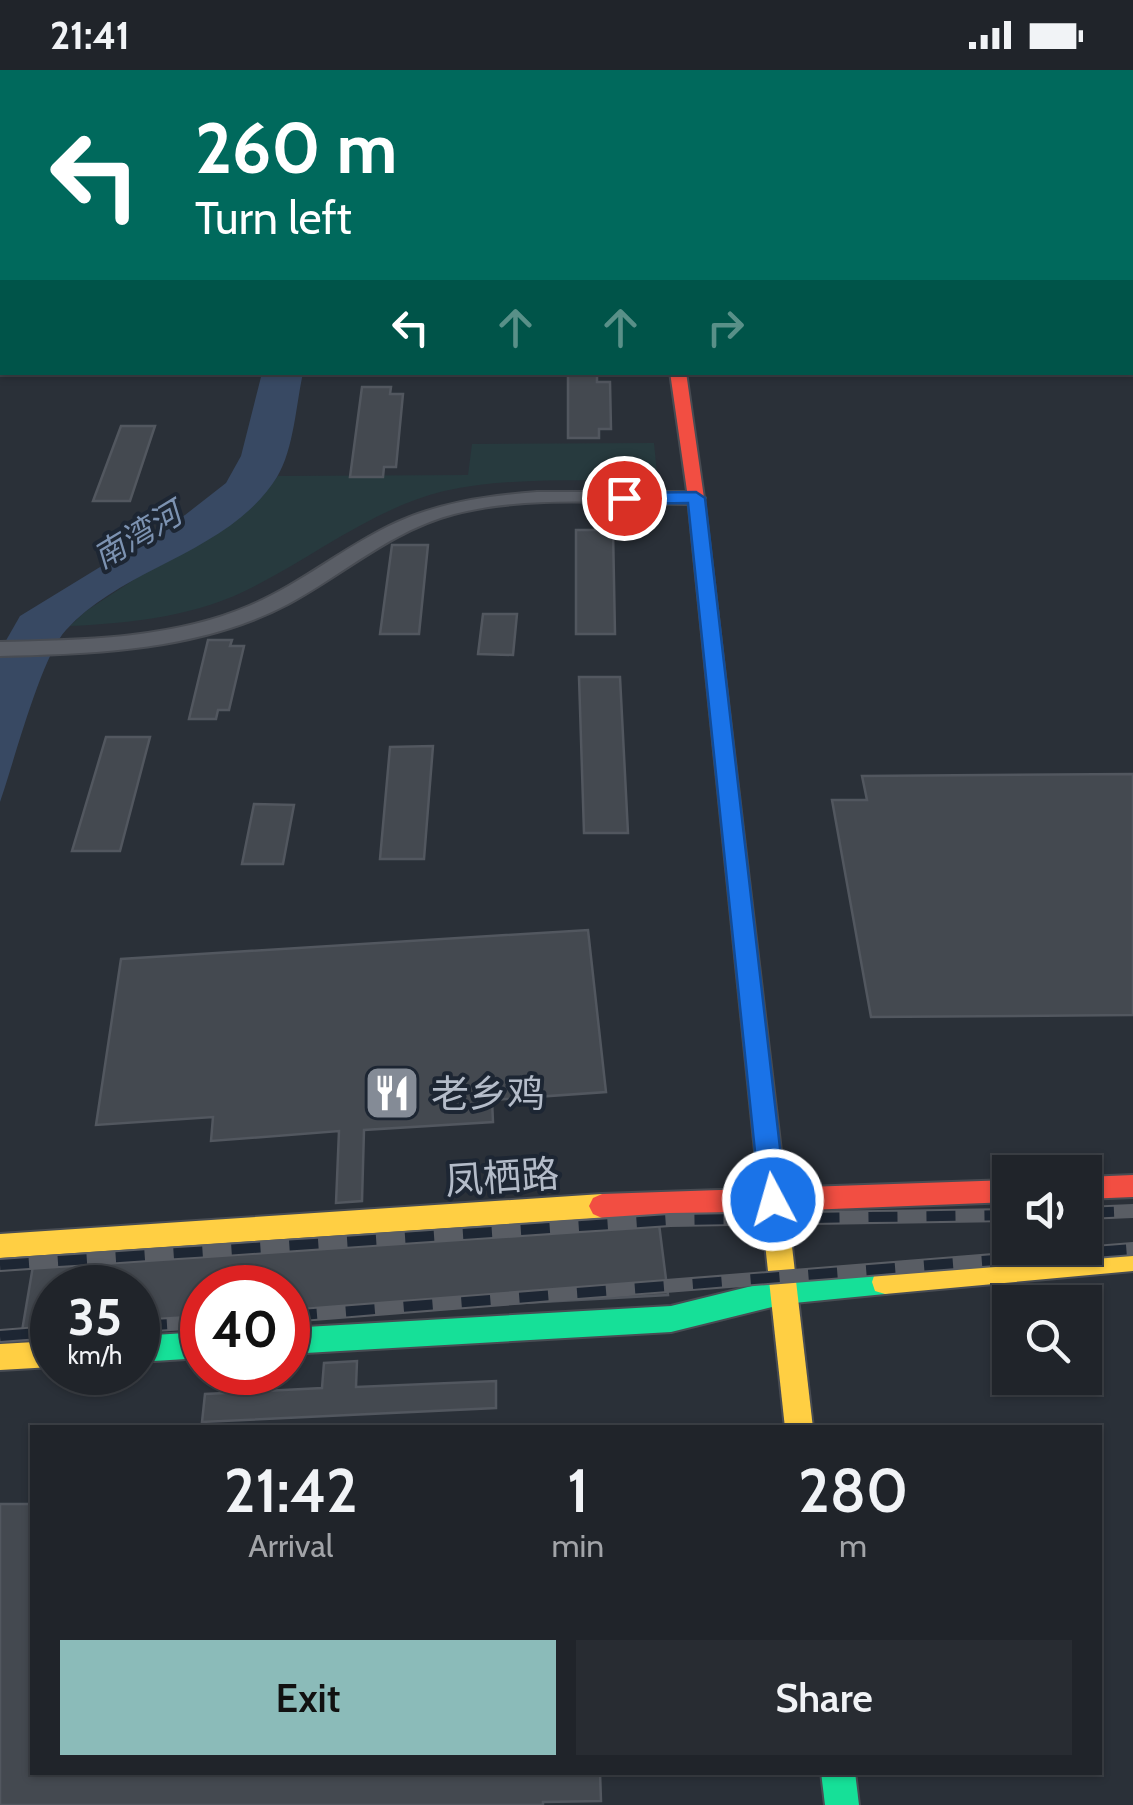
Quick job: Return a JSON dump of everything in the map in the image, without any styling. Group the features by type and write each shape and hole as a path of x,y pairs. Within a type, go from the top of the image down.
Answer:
{"main road":[{"path":"678,375 696,498 799,1425"},
{"path":"1102,1187 1133,1186"},
{"name":"凤栖路","path":"0,1246 655,1202 992,1192"},
{"path":"310,1340 670,1319 784,1291 1133,1260"},
{"path":"0,1357 30,1355"},
{"path":"838,1775 842,1805"}],"street":[{"path":"0,648 66,648 170,634 252,613 315,581 361,546 398,525 452,508 514,500 696,498"}],"green space":[{"path":"654,443 657,473 642,480 518,482 444,491 370,520 234,596 188,611 141,620 70,626 86,611 259,498 278,476 468,475 472,444"}],"water":[{"path":"261,375 303,375 283,466 257,503 205,542 117,590 66,630 38,686 0,802 0,651 20,616 185,515 226,483 241,456"}],"building":[{"path":"568,375 597,375 597,382 610,382 611,429 599,429 599,438 568,438"},
{"path":"362,387 391,387 390,394 403,394 396,467 384,467 383,477 350,477"},
{"path":"121,426 155,426 130,501 93,501"},
{"path":"576,530 613,530 615,634 576,634"},
{"path":"392,545 428,545 419,634 380,634"},
{"path":"483,614 517,614 513,655 478,654"},
{"path":"208,640 232,640 230,646 244,646 229,710 218,710 216,719 189,719"},
{"path":"579,677 620,677 628,833 584,833"},
{"path":"106,737 150,737 120,851 72,851"},
{"path":"433,746 424,859 380,859 390,747"},
{"path":"1133,774 1133,1015 871,1017 832,800 867,800 862,776"},
{"path":"254,804 294,805 283,864 242,864"},
{"path":"588,930 606,1092 492,1100 493,1122 364,1130 362,1201 336,1203 339,1131 211,1141 213,1117 96,1125 121,959"},
{"path":"659,1224 668,1295 310,1315 310,1265 180,1265 180,1322 160,1324 160,1265 48,1265"},
{"path":"30,1284 30,1331 22,1331"},
{"path":"357,1361 356,1387 496,1381 496,1408 202,1422 205,1395 310,1395 310,1389 322,1388 324,1363"},
{"path":"0,1504 30,1504 30,1775 600,1775 601,1801 543,1805 0,1805"}],"railway":[{"path":"1102,1212 1133,1211"},
{"path":"0,1265 670,1220 992,1215"},
{"path":"310,1314 1133,1249"},
{"path":"160,1325 180,1323"},
{"path":"0,1336 30,1334"}],"traffic: fast":[{"path":"310,1340 671,1319 784,1291 885,1282"},
{"path":"160,1348 180,1346"},
{"path":"838,1775 842,1805"}],"traffic: slow":[{"path":"768,1151 799,1425"},
{"path":"0,1246 602,1206"},
{"path":"885,1282 1133,1259"},
{"path":"0,1357 30,1355"}],"traffic: jam":[{"path":"678,375 696,498 768,1151"},
{"path":"1102,1187 1133,1186"},
{"path":"602,1206 992,1192"}],"place":[{"name":"老乡鸡","path":"392,1093"}],"route":[{"path":"624,498 696,498 773,1200"}],"water label":[{"name":"南湾河","path":"137,535"}]}
